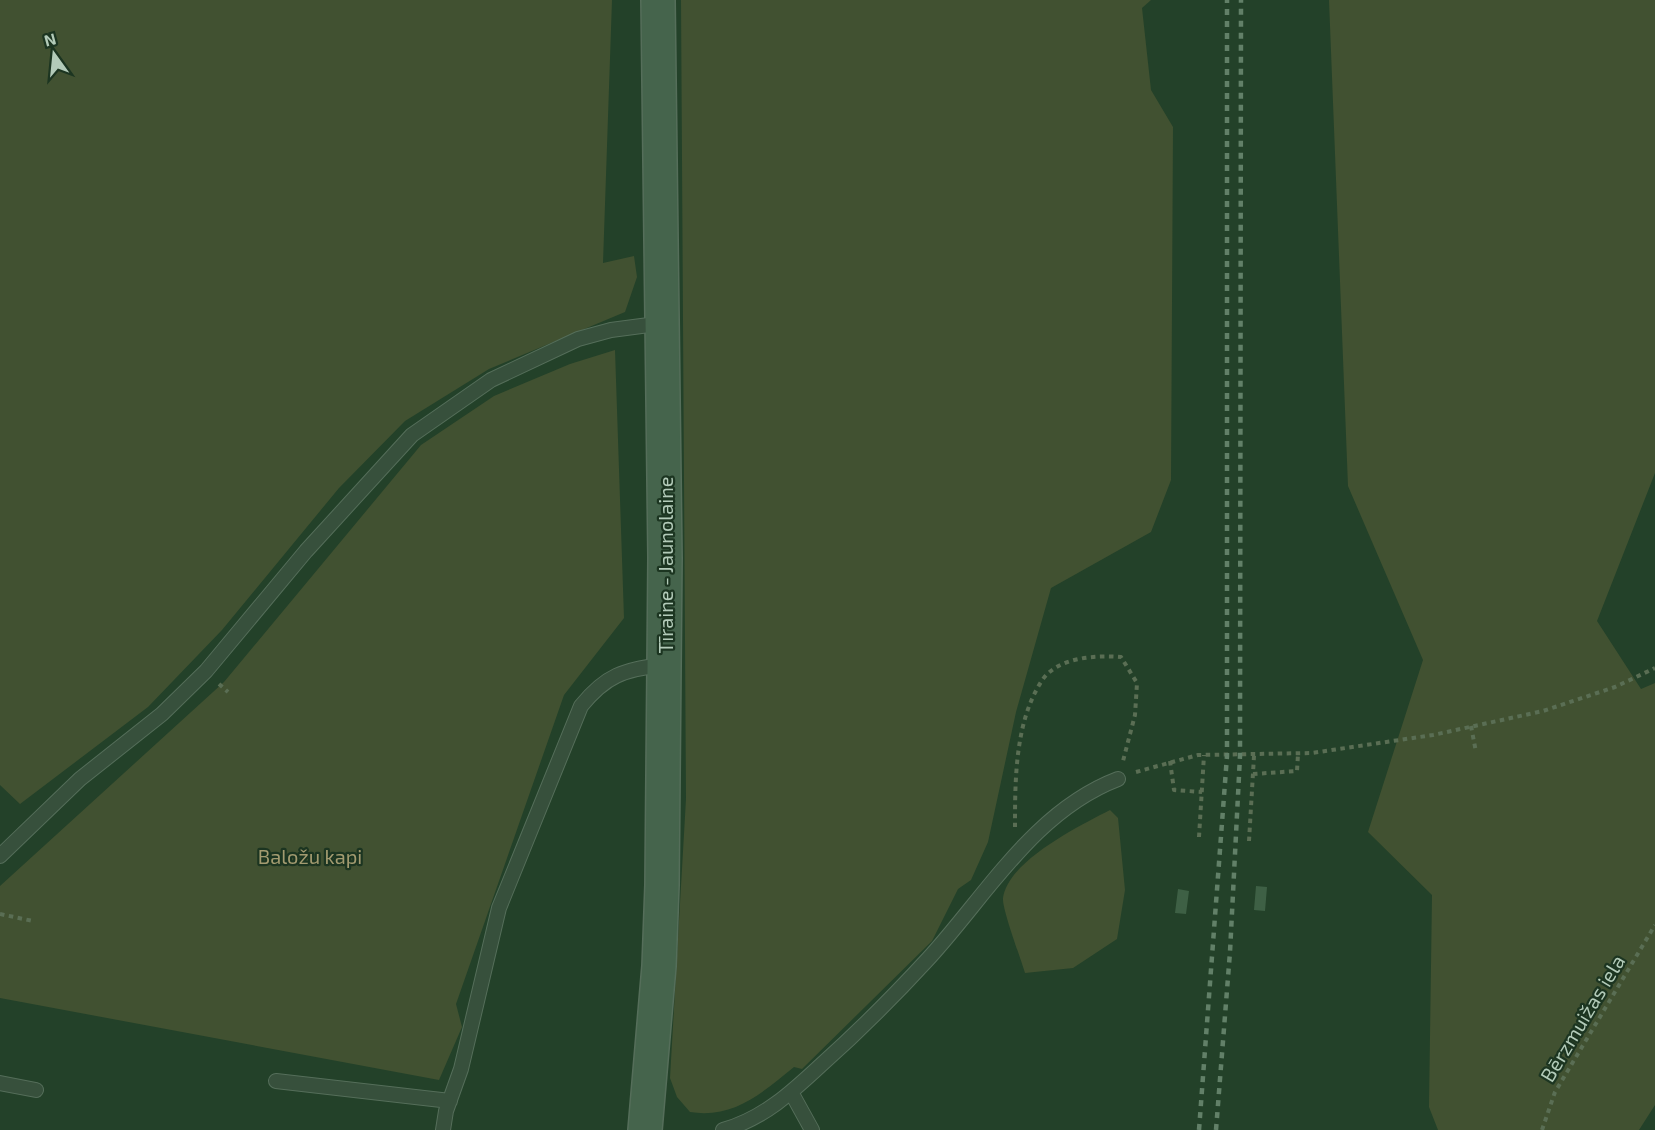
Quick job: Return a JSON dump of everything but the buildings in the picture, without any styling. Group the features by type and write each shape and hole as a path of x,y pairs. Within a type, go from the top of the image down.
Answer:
{"main road":[{"name":"Tīraine - Jaunolaine","path":"645,1130 660,966 664,664 664,323 658,0"}],"lane":[{"path":"0,856 80,779 162,714 206,671 306,551 412,435 491,380 578,339 611,330 664,323"},
{"path":"443,1130 461,1069 499,908 581,706 599,684 628,670 664,664"},
{"path":"723,1130 759,1116 792,1092 837,1051 929,958 1015,856 1056,815 1094,788 1118,779"},
{"path":"276,1081 450,1101"},
{"path":"0,1083 36,1090"},
{"path":"792,1092 812,1130"}],"path":[{"path":"1015,856 1015,787 1024,722 1041,681 1059,667 1093,655 1121,657 1137,683 1135,714 1118,779"},
{"path":"1118,779 1170,761 1204,755 1298,754 1372,746 1471,726 1543,711 1615,687 1655,668"},
{"path":"1471,726 1476,752"},
{"path":"1253,774 1297,771 1298,754"},
{"path":"1199,837 1204,755"},
{"path":"1249,841 1254,756"},
{"path":"1170,761 1173,790 1202,792"},
{"path":"0,914 33,921"},
{"name":"Bērzmuižas iela","path":"1542,1130 1555,1092 1655,925"}],"green space":[{"path":"0,0 612,0 603,263 634,256 637,277 625,312 489,369 405,421 339,488 222,630 148,707 20,804 0,785"},
{"path":"681,0 1151,0 1142,8 1151,90 1173,127 1171,480 1151,532 1051,588 1016,712 988,842 971,880 958,889 932,941 802,1069 794,1067 758,1095 733,1108 706,1113 690,1112 677,1097 670,1078 686,799"},
{"path":"1329,0 1655,0 1655,473 1597,621 1641,689 1655,683 1655,1105 1639,1130 1438,1130 1429,1107 1432,895 1368,832 1423,660 1348,486"},
{"name":"Baložu kapi","path":"615,350 624,618 564,695 456,1004 462,1027 439,1080 0,998 0,886 224,682 421,445 494,396 570,364"},
{"path":"1110,810 1118,818 1125,890 1117,939 1073,968 1025,973 1003,904 1008,884 1017,871 1047,846"}],"railway":[{"path":"1199,1130 1227,756 1227,0"},
{"path":"1216,1130 1230,952 1240,756 1241,0"}]}
